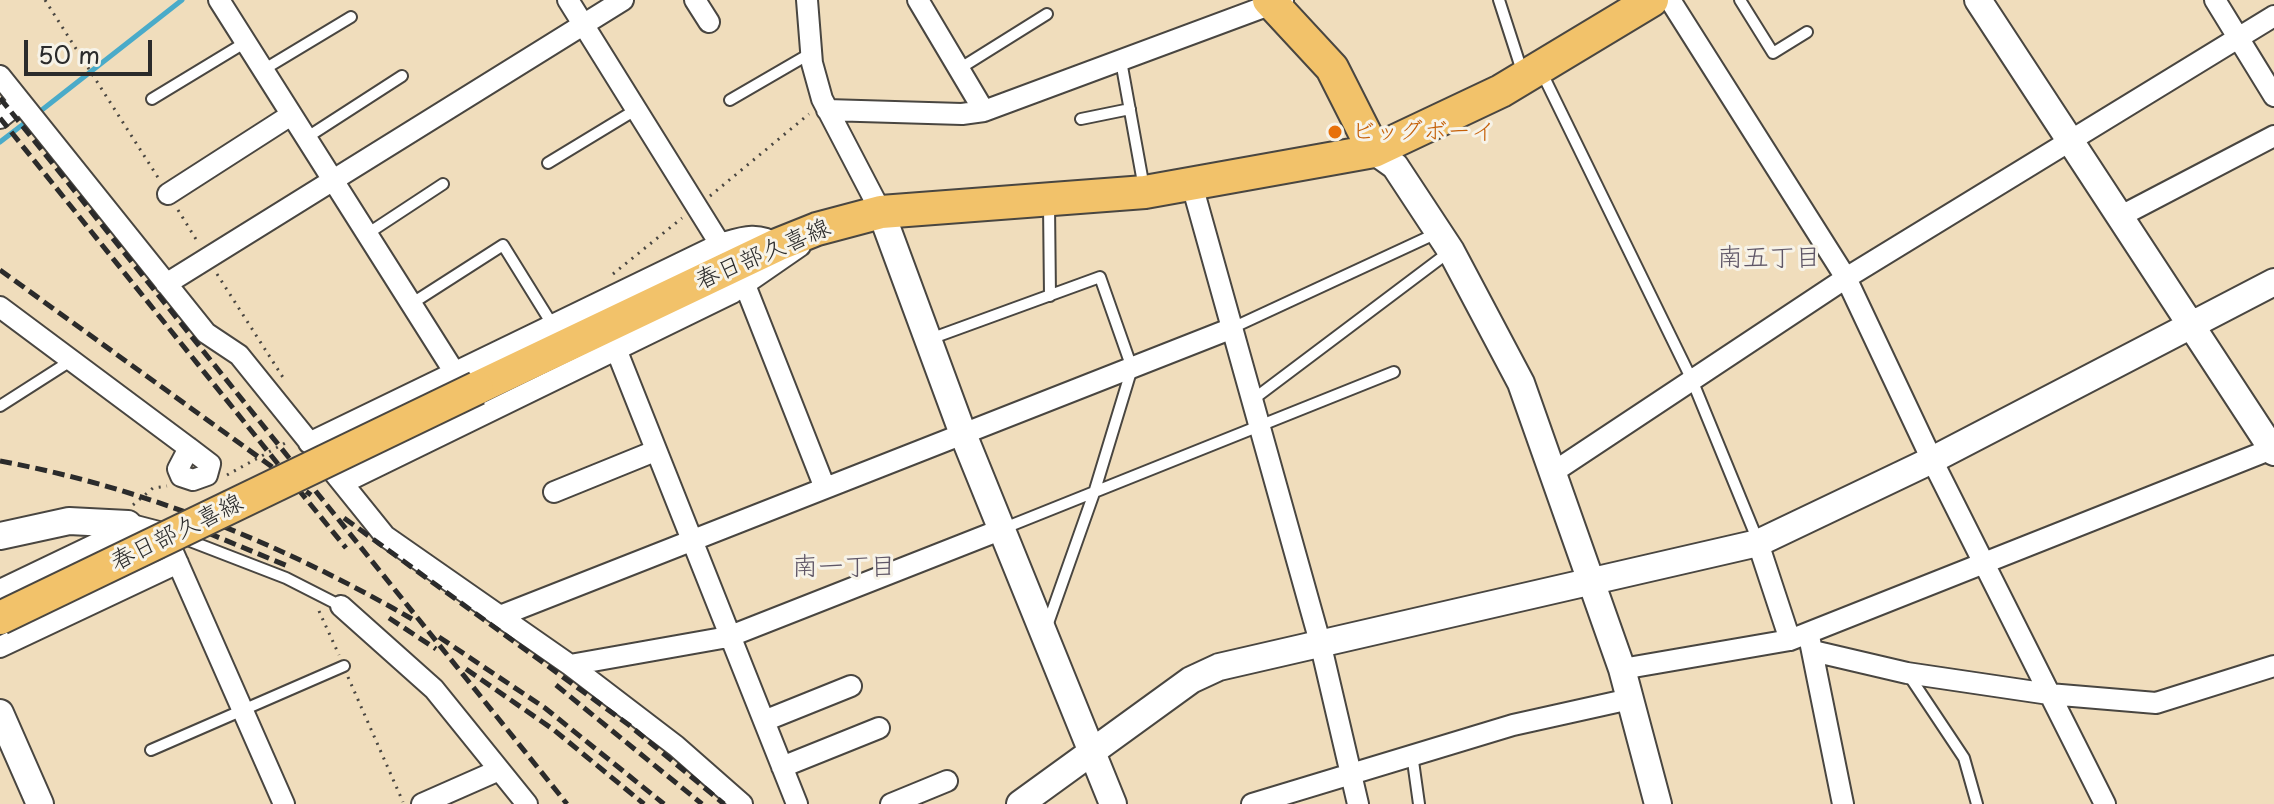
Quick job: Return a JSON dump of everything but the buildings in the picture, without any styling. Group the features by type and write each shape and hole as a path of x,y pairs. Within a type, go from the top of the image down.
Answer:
{"main road":[{"path":"1275,1 1332,68 1374,151"},
{"name":"春日部久喜線","path":"0,618 466,380 817,229 881,212 1145,192 1374,151 1532,72 1639,4"}],"street":[{"path":"219,0 411,304 466,380"},
{"path":"568,0 720,244"},
{"path":"166,284 623,0"},
{"path":"695,0 709,22"},
{"path":"807,0 811,53 827,110 881,212 1000,530 1113,804"},
{"path":"918,0 984,111"},
{"path":"1670,0 1846,278 1932,460 2105,804"},
{"path":"1622,669 1803,641 1984,561 2273,450 1978,0"},
{"path":"2215,0 2274,96"},
{"path":"827,110 962,114 984,111 1275,1"},
{"path":"1555,471 1846,278 2274,16"},
{"path":"0,76 206,333 239,355 385,536 570,665 676,746 742,804"},
{"path":"0,118 20,102"},
{"path":"168,194 291,115"},
{"path":"2119,217 2274,136"},
{"path":"1374,151 1395,166 1445,242 1521,383 1555,471 1622,669 1658,804"},
{"path":"1192,185 1320,642 1354,776 1358,804"},
{"path":"343,483 745,285 792,253 817,229"},
{"path":"309,443 466,380 552,324 720,244 749,236 767,238 777,245"},
{"path":"1020,804 1191,680 1219,667 1758,543 1932,460 2274,282"},
{"path":"745,285 825,488"},
{"path":"0,307 189,448"},
{"path":"500,616 1230,329"},
{"path":"616,349 797,804"},
{"path":"554,492 655,451"},
{"path":"0,536 69,521 128,524 174,536 178,563 284,804"},
{"path":"0,590 117,534 128,524"},
{"path":"570,665 728,637 1000,530"},
{"path":"1758,543 1803,641 1843,804"},
{"path":"0,647 178,563"},
{"path":"341,606 434,689 527,804"},
{"path":"1803,641 1907,673 2049,694 2156,703 2274,666"},
{"path":"764,721 851,686"},
{"path":"1252,804 1354,776 1412,754 1513,725 1630,699"},
{"path":"0,713 40,804"},
{"path":"782,767 879,728"},
{"path":"422,804 499,770"},
{"path":"891,804 947,781"}],"lane":[{"path":"1499,0 1532,72 1692,380 1758,543"},
{"path":"1740,0 1773,53 1807,32"},
{"path":"959,69 1047,14"},
{"path":"263,70 351,17"},
{"path":"152,99 246,42"},
{"path":"730,100 811,53"},
{"path":"1121,61 1145,192"},
{"path":"306,138 402,76"},
{"path":"548,163 637,109"},
{"path":"1081,119 1130,109"},
{"path":"367,234 443,184"},
{"path":"1049,199 1050,296"},
{"path":"1230,329 1445,242"},
{"path":"1251,401 1445,242"},
{"path":"411,304 503,245 552,324"},
{"path":"929,340 1100,277 1132,368 1094,493 1043,635"},
{"path":"0,406 72,360"},
{"path":"1000,530 1394,372"},
{"path":"174,536 310,589 341,606"},
{"path":"151,750 344,666"},
{"path":"1907,673 1964,758 1977,804"},
{"path":"1412,754 1419,804"}],"path":[{"path":"45,0 95,77"},
{"path":"310,589 404,804"}],"waterway":[{"path":"38,113 182,0"},
{"path":"0,142 30,119"}],"railway":[{"path":"0,98 567,804"},
{"path":"0,118 278,464"},
{"path":"0,270 311,495"},
{"path":"0,461 108,487 213,522 314,567 412,619"},
{"path":"298,489 346,548"},
{"path":"344,518 629,725 724,804"},
{"path":"208,533 290,567"},
{"path":"389,618 436,649"},
{"path":"439,637 545,708 664,804"},
{"path":"466,669 554,730 644,804"},
{"path":"556,685 702,804"}],"place":[{"name":"ビッグボーイ","path":"1335,132"}],"district":[{"name":"南五丁目","path":"1769,259"},
{"name":"南一丁目","path":"844,568"}]}
